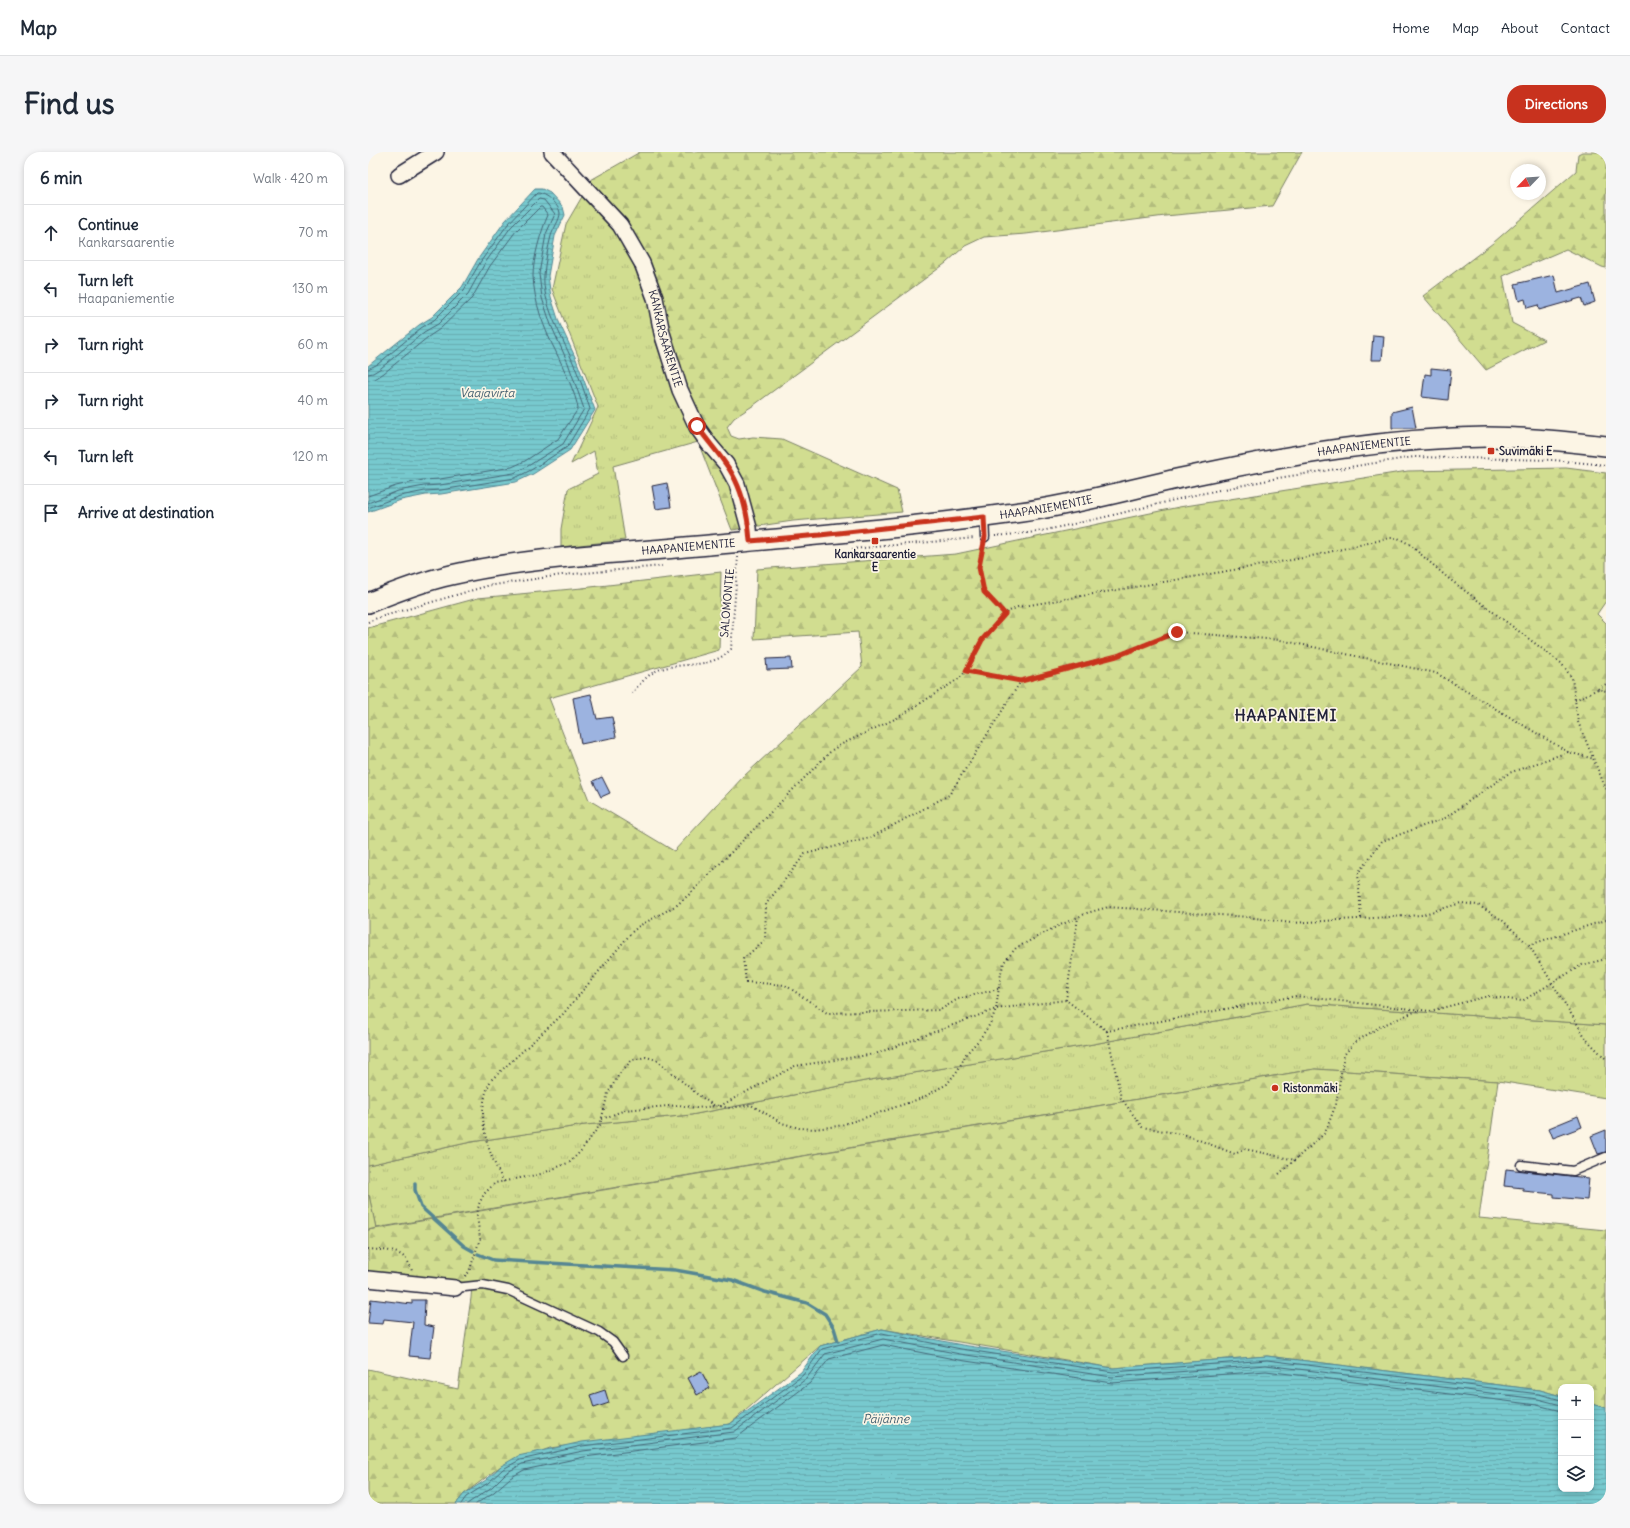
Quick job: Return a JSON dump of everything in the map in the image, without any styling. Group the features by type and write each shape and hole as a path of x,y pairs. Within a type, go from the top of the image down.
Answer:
{"street":[{"path":"399,175 436,152"},
{"name":"KANKARSAARENTIE","path":"552,152 620,225 642,263 655,298 662,333 680,390 697,426 709,444 726,464 737,484 749,528 744,542"},
{"name":"HAAPANIEMENTIE","path":"368,603 419,584 482,568 563,558 820,535 1022,512 1073,504 1199,474 1336,449 1394,443 1487,437 1555,440 1606,446"},
{"path":"368,1279 455,1288"}],"lane":[{"path":"984,517 985,537"},
{"path":"1521,1165 1573,1171 1606,1157"},
{"path":"455,1288 483,1285 508,1290 599,1332 613,1342 623,1356"}],"path":[{"path":"985,537 979,567 984,592 1005,614"},
{"path":"504,1182 495,1165 486,1141 484,1126 483,1106 486,1090 491,1080 563,1014 632,932 639,926 676,905 692,892 832,750 899,717 960,678 966,671 982,640 1005,614 1018,606 1303,558 1390,538 1398,538 1409,544 1448,578 1561,663 1572,678 1578,722 1606,789"},
{"name":"SALOMONTIE","path":"632,693 656,670 674,665 706,663 724,657 731,649 738,565 744,542"},
{"path":"966,671 1021,681 1117,656 1177,632 1280,640 1436,673 1568,752 1594,759"},
{"path":"998,990 958,999 940,1010 827,1013 785,985 746,982 743,959 765,940 766,904 805,854 870,838 949,795 1021,681"},
{"path":"1575,700 1606,684"},
{"path":"1598,689 1606,691"},
{"path":"1361,919 1358,873 1382,841 1444,818 1509,773 1568,752"},
{"path":"455,1288 469,1272 480,1239 477,1215 479,1204 484,1194 495,1183 541,1174 570,1162 580,1152 600,1125 608,1093 620,1073 632,1060 646,1057 657,1060 697,1094 713,1104 730,1108 751,1105 782,1123 799,1128 814,1129 838,1126 922,1098 947,1084 958,1070 966,1054 987,1029 996,1009 998,990 1004,962 1016,948 1030,939 1078,917 1108,907 1241,916 1291,923 1421,915 1461,903 1478,905 1502,920 1529,945 1553,982 1587,1040 1606,1059"},
{"path":"1066,1000 1078,917"},
{"path":"1529,945 1606,920"},
{"path":"1106,1031 1296,996 1430,1011 1488,996 1522,1002 1582,965 1606,959"},
{"path":"602,1119 625,1110 679,1105 696,1108 720,1106 796,1066 875,1054 996,1009 1066,1000 1106,1031 1121,1098 1142,1127 1186,1135 1235,1154 1245,1149 1295,1160"},
{"path":"1280,1174 1325,1133 1336,1104 1344,1055 1354,1043 1381,1026 1420,1010"},
{"path":"368,1249 399,1253 410,1264 412,1273 411,1284"}],"green space":[{"path":"640,152 1302,152 1272,206 1165,216 1026,234 984,237 965,246 946,263 754,405 734,418 727,427 731,436 739,439 753,437 782,439 897,490 902,512 793,521 732,530 698,442 685,385 623,222 589,181"},
{"path":"1582,152 1606,152 1606,268 1566,249 1503,276 1512,323 1544,340 1486,370 1423,296 1493,243 1543,200 1546,200 1546,197 1576,171 1578,154"},
{"path":"583,195 616,230 650,298 655,340 678,401 698,442 613,466 625,540 561,547 561,529 568,489 598,474 594,451 571,464 598,407 552,289 566,224"},
{"path":"1566,468 1606,473 1606,601 1597,614 1606,623 1606,1025 1307,1004 1088,1045 870,1080 691,1115 585,1125 471,1142 368,1165 368,628 478,598 721,572 719,650 549,698 589,800 674,851 744,776 862,667 858,632 754,639 757,569 956,554 1179,507 1408,471"},
{"path":"1307,1004 1606,1025 1606,1098 1498,1081 1315,1069 376,1228 368,1196 368,1165 471,1142 585,1125 691,1115 870,1080 1088,1045"},
{"path":"1315,1069 1498,1081 1479,1218 1606,1230 1606,1408 1594,1405 1594,1384 1558,1384 1558,1395 1540,1390 1267,1356 1113,1368 882,1329 820,1346 730,1424 550,1448 501,1466 464,1494 456,1504 368,1504 368,1369 458,1389 472,1284 368,1273 368,1230"},
{"path":"369,1195 376,1228 368,1230 368,1196"}],"water":[{"name":"Vaajavirta","path":"535,189 542,189 550,193 563,207 565,215 555,236 548,276 551,297 559,322 576,359 595,410 570,450 533,474 516,482 401,500 368,512 368,366 419,325 432,317 462,287 478,259 505,221"},
{"name":"Päijänne","path":"882,1329 962,1345 1113,1368 1267,1356 1540,1390 1558,1395 1558,1492 1594,1492 1594,1405 1606,1408 1606,1504 456,1504 464,1494 486,1480 501,1466 518,1456 582,1442 730,1424 801,1372 820,1346"}],"building":[{"path":"1554,275 1558,293 1590,284 1595,302 1584,306 1581,298 1539,310 1538,305 1527,308 1525,299 1519,301 1515,284"},
{"path":"1373,335 1384,336 1382,360 1371,360"},
{"path":"1431,368 1451,370 1448,400 1422,397 1425,374 1431,375"},
{"path":"1412,407 1416,428 1392,428 1392,412"},
{"path":"667,483 671,507 656,509 652,486"},
{"path":"791,658 792,669 767,670 766,659"},
{"path":"591,694 597,719 612,717 616,737 581,744 573,698"},
{"path":"602,777 610,793 601,797 593,781"},
{"path":"1578,1116 1582,1127 1553,1138 1549,1128"},
{"path":"1606,1130 1606,1152 1598,1154 1591,1136"},
{"path":"1506,1169 1589,1178 1587,1200 1554,1197 1554,1194 1523,1191 1523,1188 1504,1186"},
{"path":"371,1299 412,1304 412,1300 425,1300 424,1325 434,1327 430,1358 409,1356 413,1322 384,1319 383,1324 368,1323"},
{"path":"701,1371 710,1388 697,1395 688,1378"},
{"path":"605,1390 609,1403 594,1408 590,1395"}],"waterway":[{"path":"415,1183 415,1190 421,1207 464,1246 473,1251"},
{"path":"478,1254 493,1260 675,1270 732,1280 765,1292 807,1303 825,1314 834,1328 838,1341"}],"place":[{"name":"Suvimäki E","path":"1491,451"},
{"name":"Kankarsaarentie E","path":"875,541"},
{"name":"Ristonmäki","path":"1275,1088"}],"district":[{"name":"HAAPANIEMI","path":"1286,715"}],"route":[{"path":"697,426 709,444 726,464 737,484 749,528 750,541 984,517 985,537 979,567 984,592 1005,614 982,640 966,671 1021,681 1117,656 1177,632"}]}
